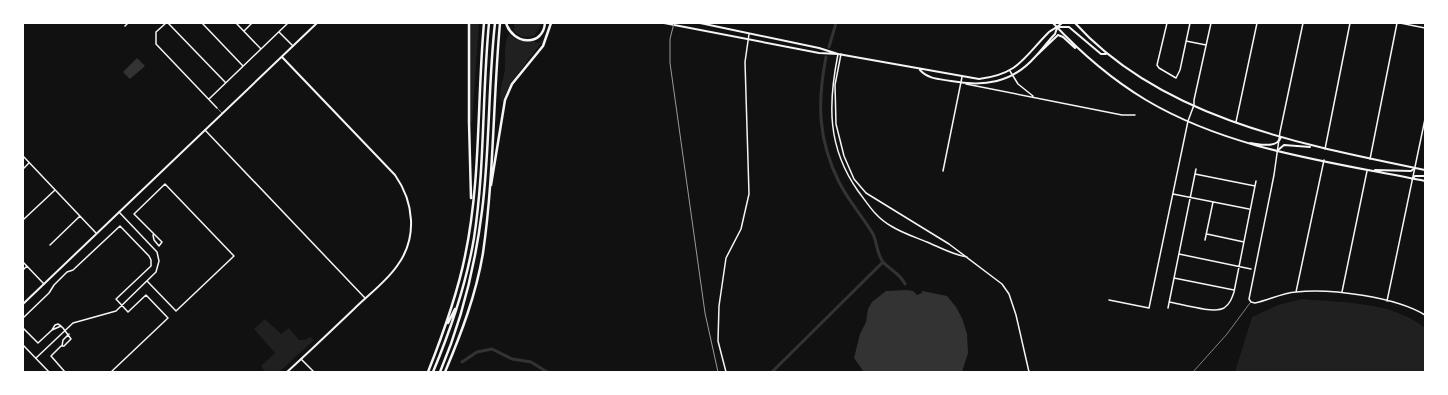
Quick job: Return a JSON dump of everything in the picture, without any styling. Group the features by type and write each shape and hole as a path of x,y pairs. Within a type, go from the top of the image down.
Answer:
{"highway":[{"path":"469,23 470,183 472,205"},
{"path":"428,372 444,332 458,287 465,255 472,205 484,23"},
{"path":"433,372 459,302 472,252 477,212 489,23"},
{"path":"440,372 460,320 477,245 484,188 495,23"},
{"path":"445,372 463,330 482,254 490,191 500,23"},
{"path":"506,23 514,36 520,40 527,40 540,34 545,27 545,23"},
{"path":"490,191 495,170 505,100 512,84 543,46 551,23"},
{"path":"444,332 459,302"}],"main road":[{"path":"23,304 317,23"},
{"path":"664,23 819,53 835,53"},
{"path":"700,23 919,70 928,69 962,77 986,78 1010,71 1026,58 1051,31 1062,23"},
{"path":"1053,23 1079,50"},
{"path":"1075,23 1107,54 1163,90 1194,106 1281,137 1324,149 1425,170"},
{"path":"1057,27 1069,28 1101,54 1107,54"},
{"path":"1037,55 1055,34 1057,27"},
{"path":"919,70 925,76 961,83 993,83 1013,76 1058,35 1063,37 1132,92 1188,121 1245,142 1425,181"},
{"path":"282,57 395,175 408,200 411,229 405,253 394,270 287,372"},
{"path":"1245,142 1275,144 1281,137"},
{"path":"1278,150 1284,145 1317,147"},
{"path":"1368,169 1411,171 1415,168"},
{"path":"1412,179 1416,176 1425,176"}],"street":[{"path":"125,26 128,23"},
{"path":"217,108 156,44 156,32 167,23 225,83"},
{"path":"202,23 243,66"},
{"path":"236,23 261,49"},
{"path":"244,31 252,23"},
{"path":"208,99 288,23"},
{"path":"1167,23 1157,65 1159,68 1176,78 1180,70 1190,23"},
{"path":"1109,300 1149,308 1188,121 1194,106 1194,100 1211,23"},
{"path":"1236,122 1257,23"},
{"path":"1303,23 1280,132 1281,137 1249,296 1251,302 1259,302 1296,292 1342,292 1387,301 1415,309 1425,315"},
{"path":"1324,149 1350,23"},
{"path":"1370,158 1398,23 1425,28"},
{"path":"279,32 293,46"},
{"path":"726,372 718,341 719,306 726,258 741,229 749,194 745,62 749,34"},
{"path":"1186,41 1206,45"},
{"path":"840,54 831,96 832,120 837,145 846,171 876,215 890,226 962,257 968,257"},
{"path":"840,54 835,85 836,124 844,156 854,179 866,193 968,257 1002,284 1009,294 1029,372"},
{"path":"1010,71 1022,88 1034,97"},
{"path":"943,171 962,77"},
{"path":"961,83 1122,115 1135,115"},
{"path":"1387,301 1425,119"},
{"path":"204,130 365,298"},
{"path":"23,156 97,233"},
{"path":"1296,292 1324,160"},
{"path":"23,169 30,163"},
{"path":"1168,308 1196,169"},
{"path":"1342,292 1368,169"},
{"path":"1195,174 1255,186"},
{"path":"1169,302 1216,311 1229,304 1234,290 1256,181"},
{"path":"147,281 176,311 234,256 166,184 134,214 153,235 161,240 159,246 155,249"},
{"path":"24,219 55,190"},
{"path":"1173,194 1250,209"},
{"path":"1205,240 1213,202"},
{"path":"36,358 73,323 113,313 154,275 159,267 159,258 155,249 119,212"},
{"path":"50,245 80,216"},
{"path":"23,318 49,293 54,285 63,276 73,270 120,226 149,256 152,262 151,266 116,299 128,312 146,295 168,318 111,372"},
{"path":"1206,234 1244,242"},
{"path":"153,235 154,240 159,246"},
{"path":"1179,254 1250,269"},
{"path":"23,262 44,284"},
{"path":"23,270 27,266"},
{"path":"1174,278 1234,290"},
{"path":"23,328 38,343 58,324 69,334 71,339 50,356 65,372"},
{"path":"52,330 61,326"},
{"path":"62,346 63,340 69,334"},
{"path":"23,345 49,372"},
{"path":"301,359 314,372"}],"lane":[{"path":"217,108 222,113"},
{"path":"1193,372 1227,334 1251,302"}],"shaded area":[{"path":"470,23 479,23 472,124 470,121"},
{"path":"514,23 542,23 535,35 526,37 520,36 513,30 515,28"},
{"path":"509,34 522,41 538,43 544,39 511,83 502,102 500,97 505,71 505,49"},
{"path":"137,58 145,66 130,79 123,72"},
{"path":"886,291 913,291 917,295 922,293 922,291 947,296 956,307 962,318 967,334 968,353 962,372 864,372 854,358 860,334 866,322 868,309 872,302"},
{"path":"1302,299 1366,305 1382,308 1412,319 1425,328 1425,372 1235,372 1252,317 1278,305"},
{"path":"265,319 281,334 289,328 299,340 305,340 310,337 314,340 279,372 265,372 261,366 275,353 254,329"}],"waterway":[{"path":"829,47 836,23"},
{"path":"826,57 821,90 821,121 823,136 832,166 843,189 873,234 881,259 898,274 905,284"},
{"path":"772,372 883,262"},
{"path":"462,362 477,352 492,349 512,359 531,362 547,372"}],"railway":[{"path":"674,23 670,39 670,63 705,313 718,372"}]}
